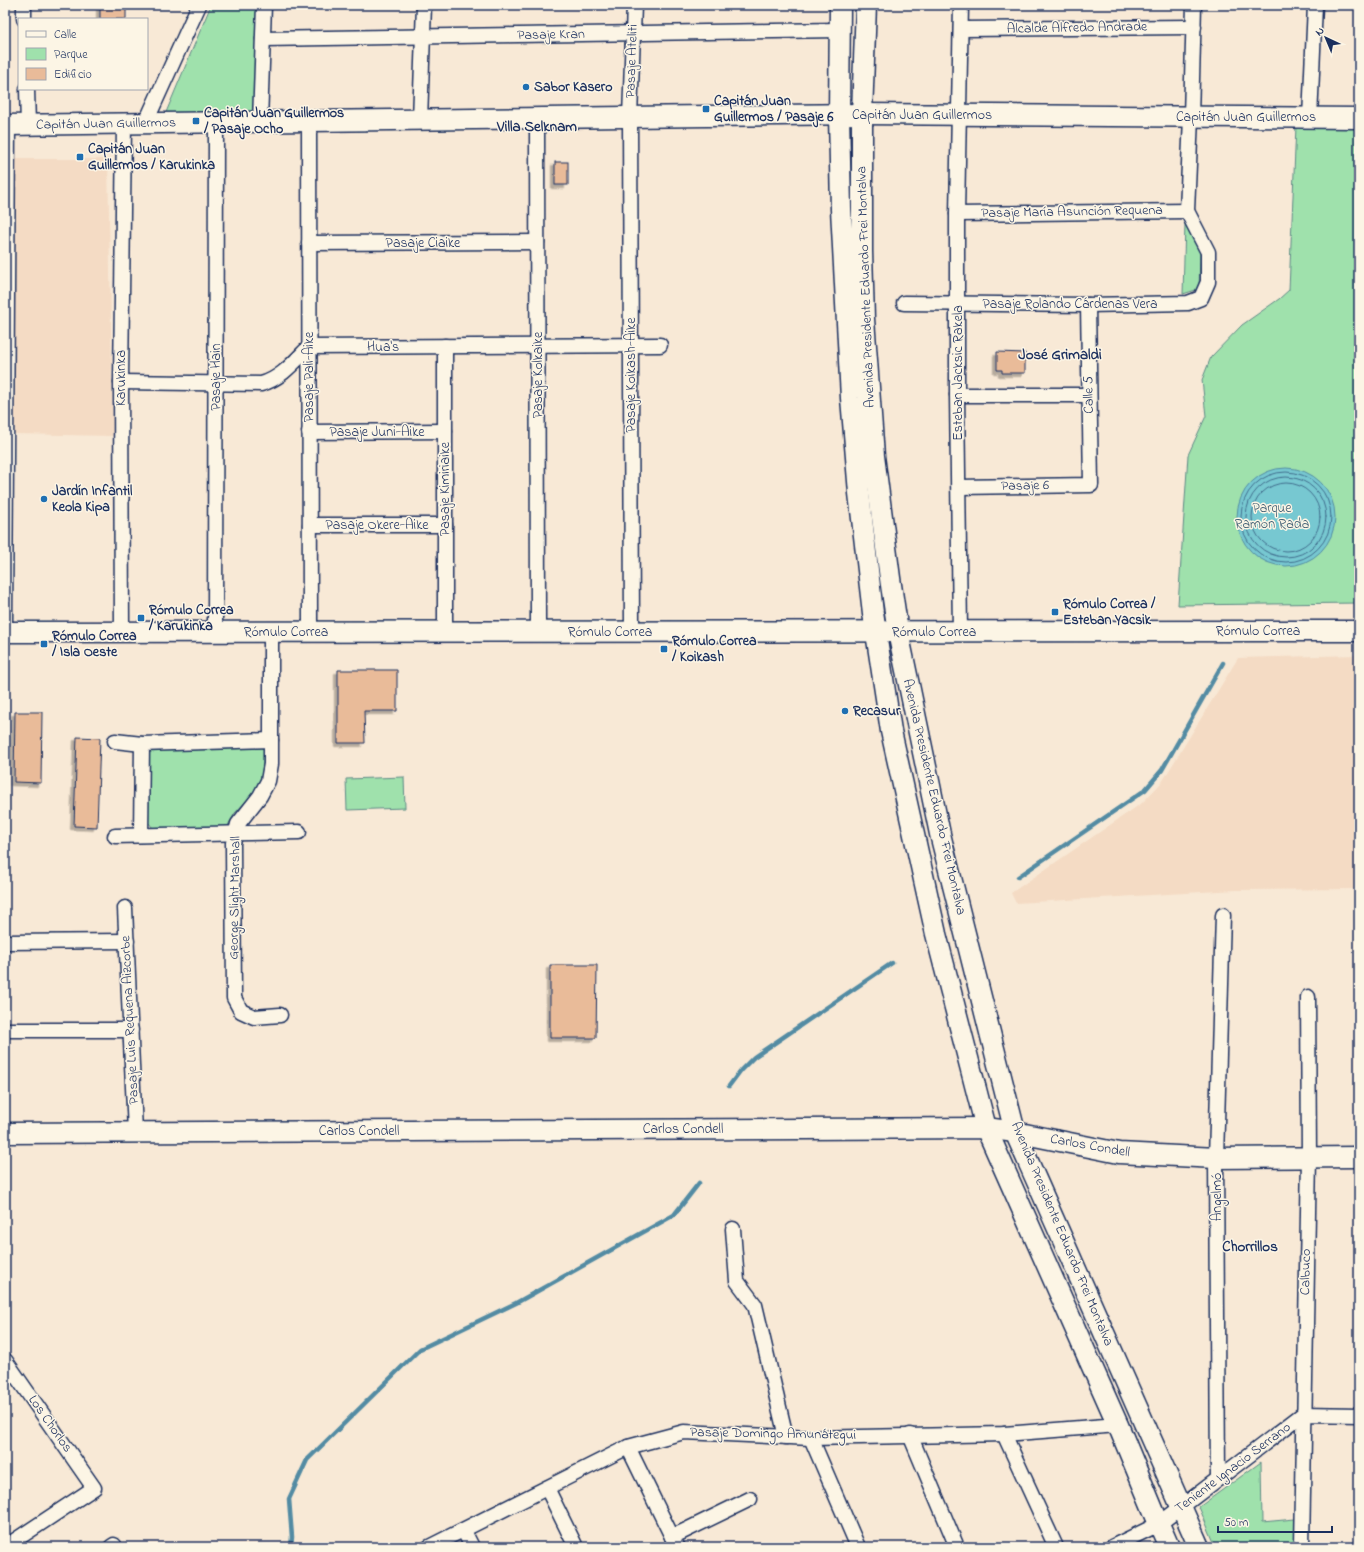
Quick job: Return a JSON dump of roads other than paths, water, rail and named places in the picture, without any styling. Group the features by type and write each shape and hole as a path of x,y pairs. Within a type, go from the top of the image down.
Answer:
{"street":[{"path":"24,5 24,18"},
{"path":"145,124 199,5"},
{"path":"260,122 264,5"},
{"path":"420,120 424,5"},
{"name":"Pasaje Ateliti","path":"630,117 634,5"},
{"name":"Avenida Presidente Eduardo Frei Montalva","path":"840,5 839,114 841,217 850,390 859,493 875,632 891,731 936,934 986,1128 1118,1425 1158,1524 1169,1547"},
{"name":"Avenida Presidente Eduardo Frei Montalva","path":"866,5 862,114 862,251 869,388 882,524 898,632 940,834 1015,1132 1199,1547"},
{"name":"Esteban Jacksic Rakela","path":"960,632 957,395 957,214 958,115 962,5"},
{"path":"1187,211 1194,5"},
{"path":"1310,118 1315,5"},
{"name":"Alcalde Alfredo Andrade","path":"961,29 1194,27"},
{"name":"Pasaje Kran","path":"263,39 839,30"},
{"path":"27,90 28,125"},
{"name":"Capitán Juan Guillermos","path":"7,125 839,114 1359,118"},
{"name":"Pasaje Koikash-Aike","path":"630,117 632,632"},
{"name":"Pasaje Kolkaike","path":"537,118 538,632"},
{"name":"Pasaje Pali-Aike","path":"309,121 310,632"},
{"name":"Pasaje Hain","path":"215,632 217,384 216,122"},
{"name":"Karukinka","path":"122,632 121,382 124,124"},
{"path":"5,622 7,125"},
{"name":"Pasaje María Asunción Requena","path":"957,214 1187,211"},
{"name":"Pasaje Rolando Cárdenas Vera","path":"904,303 1088,305 1188,303 1201,298 1208,282 1208,252 1187,211"},
{"name":"Pasaje Ciaike","path":"309,243 537,242"},
{"name":"Calle 5","path":"1088,305 1091,485"},
{"name":"Hua's","path":"309,347 660,345"},
{"name":"Pasaje Kimiriaike","path":"445,346 445,632"},
{"path":"121,382 261,384 271,382 309,347"},
{"path":"957,395 1089,395"},
{"name":"Pasaje Juni-Aike","path":"310,432 445,431"},
{"name":"Pasaje 6","path":"959,487 1091,485"},
{"name":"Pasaje Okere-Aike","path":"310,525 445,525"},
{"name":"Rómulo Correa","path":"5,632 1359,631"},
{"name":"George Slight Marshall","path":"271,632 271,764 268,782 260,796 238,824 233,842 234,998 241,1011 254,1017 280,1015"},
{"path":"115,741 142,744 271,740"},
{"path":"141,835 142,744"},
{"path":"115,836 299,832"},
{"name":"Pasaje Luis Requena Aizcorbe","path":"125,908 135,1132"},
{"name":"Angelmó","path":"1218,1479 1216,1158 1223,915"},
{"path":"5,942 127,941"},
{"name":"Calbuco","path":"1302,1547 1308,1157 1308,997"},
{"path":"5,1030 131,1030"},
{"name":"Carlos Condell","path":"5,1133 986,1128 1015,1132 1119,1153 1216,1158 1359,1157"},
{"path":"733,1229 737,1281 755,1305 786,1437"},
{"name":"Los Chorlos","path":"5,1360 94,1488 6,1542"},
{"name":"Teniente Ignacio Serrano","path":"1112,1547 1158,1524 1182,1508 1303,1414 1359,1415"},
{"name":"Pasaje Domingo Amunátegui","path":"429,1547 464,1531 628,1447 684,1432 811,1438 1004,1434 1118,1425"},
{"path":"1004,1434 1056,1547"},
{"path":"910,1435 956,1547"},
{"path":"811,1438 858,1547"},
{"path":"628,1447 675,1542 750,1499"},
{"path":"547,1488 576,1547"},
{"path":"464,1531 472,1547"}],"water":[{"path":"1286,468 1305,472 1321,482 1331,498 1335,517 1331,536 1321,552 1305,562 1286,566 1267,562 1251,552 1241,536 1237,517 1241,498 1251,482 1267,472"}],"waterway":[{"path":"1018,877 1145,790 1162,770 1223,663"},
{"path":"729,1086 741,1070 754,1057 892,963"},
{"path":"291,1547 292,1537 289,1499 307,1460 420,1349 516,1303 674,1215 699,1183"}],"place":[{"name":"Sabor Kasero","path":"526,87"},
{"name":"Capitán Juan Guillermos / Pasaje 6","path":"706,109"},
{"name":"Capitán Juan Guillermos / Pasaje Ocho","path":"196,121"},
{"name":"Capitán Juan Guillermos / Karukinka","path":"80,157"},
{"name":"Jardín Infantil Keola Kipa","path":"44,499"},
{"name":"Rómulo Correa / Esteban Yacsik","path":"1055,612"},
{"name":"Rómulo Correa / Karukinka","path":"141,618"},
{"name":"Rómulo Correa / Isla Oeste","path":"44,644"},
{"name":"Rómulo Correa / Koikash","path":"664,649"},
{"name":"Recasur","path":"845,711"}],"district":[{"name":"Villa Selknam","path":"537,127"},
{"name":"José Grimaldi","path":"1060,355"},
{"name":"Chorrillos","path":"1250,1247"}],"park label":[{"name":"Parque Ramón Rada","path":"1272,516"}]}
